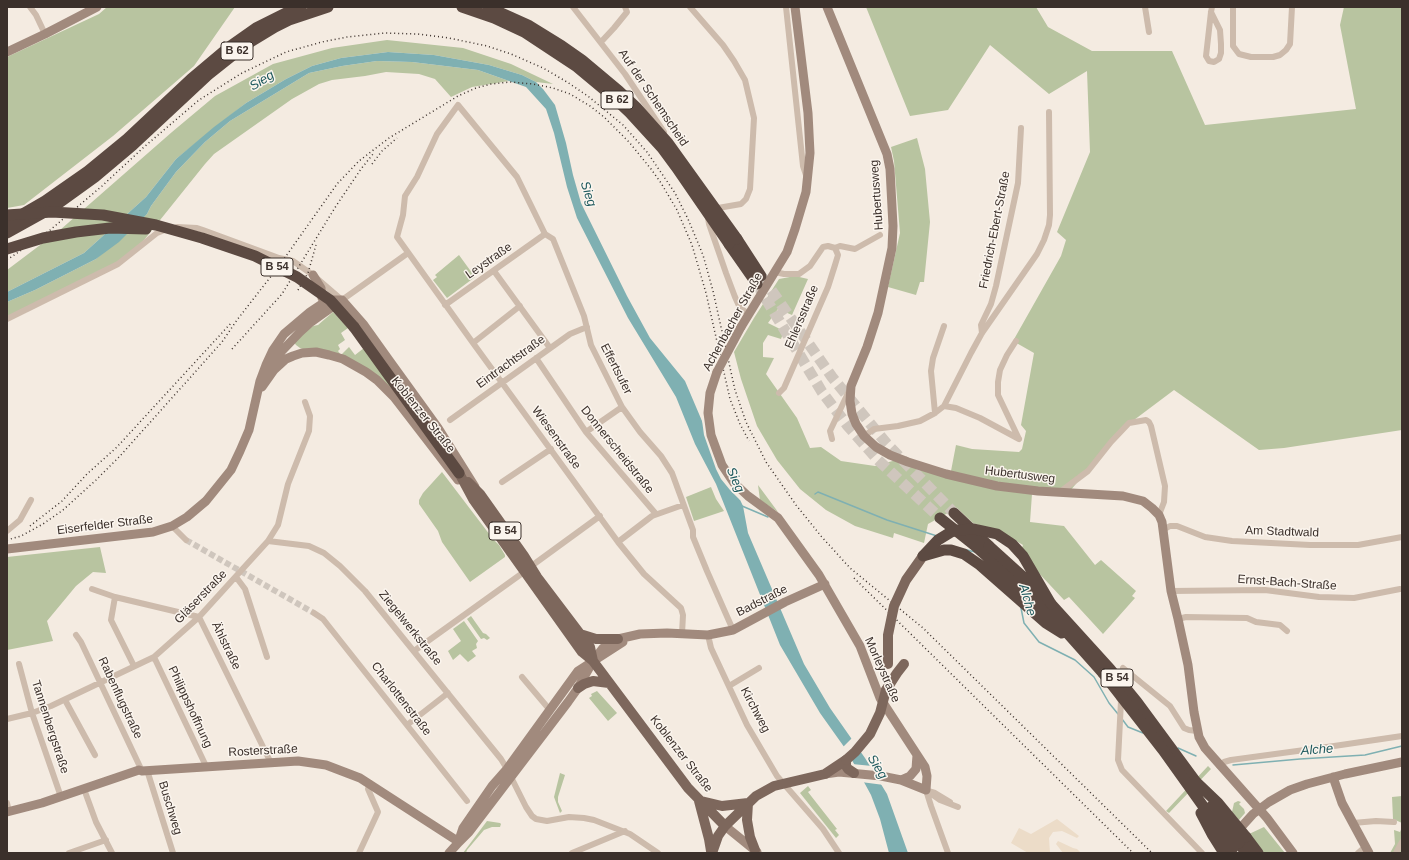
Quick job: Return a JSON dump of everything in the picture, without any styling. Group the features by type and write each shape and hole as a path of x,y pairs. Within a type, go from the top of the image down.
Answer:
{"highway":[{"name":"B 62","path":"7,233 52,208 95,177 133,145 199,72 242,37 271,20 301,7"},
{"name":"B 62","path":"7,223 46,201 88,171 247,44 289,20 328,7"},
{"name":"B 62","path":"462,7 494,18 524,32 577,67 613,96 667,154 733,242"},
{"name":"B 62","path":"488,7 528,25 562,46 619,90 668,143 759,280"},
{"name":"B 54","path":"7,215 52,212 97,215 156,225 234,249 268,262 297,277 330,300 354,327 459,473"},
{"name":"B 54","path":"7,249 43,238 94,229 131,228 184,234"},
{"path":"954,513 1051,604"},
{"path":"940,518 974,545 1047,610 1076,642"},
{"name":"B 54","path":"923,556 938,540 955,531 974,529 997,534 1012,544 1023,556 1051,604 1110,669 1137,702 1190,782 1236,847 1246,853"},
{"name":"B 54","path":"923,556 944,550 951,550 964,554 980,565 1046,623 1076,642 1190,782"},
{"path":"1190,782 1218,803 1236,847 1258,853"}],"main road":[{"path":"7,52 97,7"},
{"name":"Achenbacher Straße","path":"745,494 734,483 722,465 711,435 708,413 710,393 717,372 741,327 787,252 796,229 806,192 810,153 808,113 795,7"},
{"name":"Hubertusweg","path":"827,7 887,154 890,169 893,226 892,248 878,313 852,386 850,401 852,414 856,424 864,436 876,447 894,457 946,474 1002,486 1038,491 1132,497 1143,501 1159,515"},
{"path":"314,275 321,288 322,304"},
{"name":"Eiserfelder Straße","path":"7,549 138,535 172,526 187,517 202,505 231,470 249,430 260,381 273,350 284,334 322,304 330,300 342,300"},
{"name":"Eiserfelder Straße","path":"255,403 271,367 279,354 290,341 311,322 342,300"},
{"name":"Koblenzer Straße","path":"342,300 364,326 438,428 458,459 476,497"},
{"path":"295,324 291,332 290,341 297,350 302,353"},
{"name":"Koblenzer Straße","path":"262,387 274,370 286,359 302,353 316,352 343,359 377,380 398,402 476,497"},
{"name":"Koblenzer Straße","path":"459,473 582,652 593,661 684,782 700,801 725,826 757,851"},
{"name":"Morleystraße","path":"745,494 778,518 825,584 860,646 880,698 925,767 927,776 926,790"},
{"path":"1159,515 1162,522 1171,591 1188,665 1197,731 1205,748 1219,766 1273,825 1293,853"},
{"name":"B 54","path":"712,853 718,836 725,826 748,803 765,791 784,783 825,774 855,752 870,734 880,713 886,690 888,678 888,635 892,613 906,580 923,556"},
{"name":"Koblenzer Straße","path":"527,570 590,647 593,661"},
{"name":"Badstraße","path":"708,635 733,630 785,602 825,584"},
{"path":"580,634 596,640 629,638 640,634 653,633 708,635"},
{"path":"449,853 469,832 509,773 549,709 578,671 629,638"},
{"path":"509,773 578,688 593,661 603,648 618,639"},
{"path":"886,690 904,664"},
{"path":"578,688 593,681 609,682"},
{"path":"549,709 557,715"},
{"path":"901,780 910,776 916,769 917,754"},
{"path":"846,760 846,766 854,773"},
{"name":"Rosterstraße","path":"8,809 61,796 130,774 135,771 298,761 314,763 342,770 370,783 459,842"},
{"path":"1216,853 1254,814 1290,790 1333,777 1402,762"},
{"path":"825,774 839,772 881,776 901,780 926,790"},
{"path":"1333,777 1342,803 1364,851"},
{"name":"B 54","path":"712,853 700,801 722,806 748,803"},
{"path":"748,803 747,820 750,837 757,851"}],"street":[{"path":"30,7 36,15 45,34"},
{"name":"Auf der Schemscheid","path":"573,7 601,42 654,116 707,205"},
{"path":"601,42 627,12 626,7"},
{"path":"690,7 734,60 745,80 754,118 750,189 746,199 741,204 718,208 707,205 709,224 726,273 740,308 749,314"},
{"name":"Achenbacher Straße","path":"786,7 803,166 808,177"},
{"path":"1145,7 1149,32"},
{"path":"1233,7 1233,46 1239,54 1251,57 1272,57 1280,55 1286,50 1290,44 1292,7"},
{"path":"1212,9 1220,30 1221,44 1219,59 1214,62 1209,61 1206,56 1212,9"},
{"name":"Effertsufer","path":"458,105 517,177 545,234 553,239 588,327 591,345 622,407 640,432 661,456 672,473 706,571 733,630"},
{"name":"Wiesenstraße","path":"458,105 437,134 417,177 405,196 404,215 397,237 618,542 644,574 681,608 683,615 682,634"},
{"name":"Friedrich-Ebert-Straße","path":"864,436 874,429 920,421 944,406 970,353 982,333 1037,254 1049,226 1049,112"},
{"name":"Friedrich-Ebert-Straße","path":"982,333 981,325 991,304 996,286 1018,183 1021,128"},
{"path":"7,319 118,264 157,233 172,227 197,228 279,258 294,261 314,275 342,300 408,253"},
{"name":"Leystraße","path":"445,305 545,234"},
{"path":"775,272 784,274 799,274 810,266 823,247 828,246 835,248 840,246 855,249 880,235"},
{"name":"Ehlersstraße","path":"779,393 784,388 828,287 838,255 835,248"},
{"path":"494,271 550,348"},
{"path":"473,343 520,306"},
{"path":"935,413 931,371 944,326"},
{"name":"Eintrachtstraße","path":"450,420 570,334 588,327"},
{"path":"944,406 956,408 980,418 1018,439 998,395 1000,370 1016,341"},
{"name":"Donnerscheidstraße","path":"536,358 586,432 656,514"},
{"name":"Hubertusweg","path":"832,439 830,431 852,386"},
{"name":"Gläserstraße","path":"7,719 32,713 65,700 154,657 200,617 268,541 278,524 288,484 309,431 310,416 305,402"},
{"path":"586,432 622,407"},
{"path":"1060,492 1088,471 1111,442 1129,423 1146,420 1151,426 1164,486 1164,502 1159,515"},
{"path":"502,482 551,449"},
{"path":"7,531 20,520 31,500"},
{"path":"618,542 656,514 683,505"},
{"path":"414,651 600,516"},
{"path":"172,526 186,540"},
{"name":"Am Stadtwald","path":"1163,530 1170,526 1177,526 1205,537 1232,541 1310,544 1358,545 1402,537"},
{"name":"Ziegelwerkstraße","path":"268,541 309,546 324,553 340,566 365,591 498,756 509,773 526,807 536,820 547,821 569,817 584,818 604,823 625,831"},
{"path":"1027,566 1034,590 1110,675 1121,701 1118,760 1122,770 1202,853"},
{"path":"236,577 245,589 267,657"},
{"name":"Ählstraße","path":"92,589 115,597 200,617 271,763"},
{"name":"Ernst-Bach-Straße","path":"1171,591 1265,590 1319,597 1354,598 1400,589"},
{"path":"115,597 111,620 134,666"},
{"name":"Charlottenstraße","path":"314,613 323,619 467,801"},
{"path":"1178,619 1186,617 1247,618 1256,622 1280,625 1287,631"},
{"name":"Rabenflugstraße","path":"76,635 81,642 100,683 145,771"},
{"name":"Kirchweg","path":"708,635 712,648 747,726 777,776 823,829 839,853"},
{"name":"Philippshoffnung","path":"154,657 206,766"},
{"name":"Tannenbergstraße","path":"19,664 32,713 61,796"},
{"path":"729,686 759,668"},
{"path":"1123,668 1170,706 1184,728 1197,731"},
{"path":"522,676 549,709"},
{"path":"407,725 448,693"},
{"path":"65,700 95,755"},
{"path":"1219,766 1224,762 1231,760 1402,736"},
{"name":"Buschweg","path":"145,771 172,853"},
{"path":"359,853 378,812 368,789 370,783"},
{"path":"84,789 96,822 112,853"},
{"path":"926,790 935,793 956,806"},
{"name":"Morleystraße","path":"926,790 948,853"},
{"path":"1352,823 1376,821 1394,822"},
{"path":"572,853 625,831 658,853"},
{"path":"69,853 106,840"},
{"path":"1396,853 1402,842"}],"green space":[{"path":"107,7 235,7 194,66 113,136 24,205 7,208 7,57 99,14"},
{"path":"866,7 1036,7 1048,27 1092,51 1172,51 1205,125 1356,109 1340,25 1344,7 1402,7 1402,430 1284,448 1259,450 1174,390 1122,429 1070,491 1032,494 1030,522 1064,526 1095,565 1101,560 1136,591 1132,596 1135,598 1103,634 1069,597 1064,600 1035,569 1021,550 1023,545 1003,533 973,523 957,508 928,524 924,543 894,533 893,538 855,526 826,510 800,489 777,460 757,426 741,379 734,352 779,279 795,276 808,279 792,315 778,309 768,323 784,331 781,339 768,335 763,343 763,357 774,358 766,374 797,418 810,448 821,447 841,461 875,466 903,458 951,471 956,445 972,449 1019,452 1022,449 1026,431 1021,425 1034,353 1013,341 1061,256 1066,240 1057,232 1090,152 1087,71 1049,94 990,45 948,110 910,116"},
{"path":"387,40 463,48 511,64 553,84 536,82 522,75 489,65 434,55 388,52 341,58 312,66 286,79 246,103 176,159 146,197 84,253 7,292 7,270 60,230 215,96 273,64 332,48"},
{"path":"377,61 412,62 478,70 509,81 472,87 451,97 435,79 419,74 386,72 332,80 319,84 292,99 214,154 136,250 118,264 7,319 7,302 35,290 96,259 147,214 151,206 176,172 205,142 230,121 309,73"},
{"path":"917,138 925,169 930,222 924,282 920,282 916,295 888,287 900,233 894,161 891,147"},
{"path":"459,255 475,277 447,298 433,280 437,277 435,275"},
{"path":"333,312 348,328 341,333 345,340 338,345 340,349 338,351 341,355 349,347 355,355 364,348 405,406 373,374 300,348 296,345 293,341 313,326 318,325"},
{"path":"442,472 499,545 505,555 505,557 470,582 442,542 438,531 419,504 419,500 423,493"},
{"path":"758,485 778,512 760,500"},
{"path":"711,487 716,499 724,511 694,521 686,497"},
{"path":"100,547 106,573 93,572 76,586 47,621 53,641 7,650 7,557"},
{"path":"471,616 483,633 490,638 487,640 484,638 481,639 467,619"},
{"path":"464,621 478,641 476,644 477,648 472,651 476,656 468,662 460,654 453,660 448,651 461,641 453,629"},
{"path":"597,691 617,713 608,721 589,698 592,696 591,694"},
{"path":"1208,766 1211,769 1169,813 1166,811"},
{"path":"560,773 565,775 558,797 558,802 562,811 560,813 554,797"},
{"path":"808,786 811,790 808,792 837,829 835,830 839,835 836,838 800,793"},
{"path":"1402,796 1402,823 1393,819 1392,797"},
{"path":"1238,801 1241,802 1239,804 1244,809 1245,813 1239,820 1232,812 1234,803"},
{"path":"487,821 500,823 500,827 492,827 484,830 466,853 463,853"},
{"path":"1264,827 1285,853 1263,853 1249,834"},
{"path":"1402,827 1402,853 1390,853 1395,844 1394,830 1400,832"}],"shaded area":[{"path":"1057,819 1079,836 1077,838 1062,831 1053,832 1049,838 1050,853 1028,853 1011,843 1019,828 1031,834"},
{"path":"1058,841 1077,849 1081,853 1063,853 1056,844"}],"water":[{"path":"388,52 434,55 489,65 522,75 536,82 555,105 581,203 627,296 650,338 685,381 702,421 743,506 748,533 804,664 830,708 865,758 887,794 908,853 889,853 880,819 871,795 847,751 820,713 780,645 716,484 695,444 676,397 628,318 577,218 546,109 526,87 478,70 412,62 377,61 309,73 230,121 205,142 176,172 151,206 147,214 119,242 96,259 35,290 7,302 7,292 84,253 146,197 176,159 214,127 246,103 286,79 312,66 341,58"}],"pier":[{"path":"701,413 741,498 740,500 721,479 716,469 704,435"},
{"path":"853,737 862,750 850,762 842,748"},
{"path":"852,764 872,766 884,785 861,782"}],"waterway":[{"name":"Alche","path":"815,494 818,492 887,520 937,536"},
{"name":"Alche","path":"742,506 768,517"},
{"name":"Alche","path":"967,550 975,552"},
{"name":"Alche","path":"1021,608 1024,623 1039,642 1075,660 1094,677 1109,703 1118,714"},
{"name":"Alche","path":"1122,719 1128,727 1143,733"},
{"name":"Alche","path":"1233,765 1365,755 1402,746"},
{"name":"Alche","path":"1178,748 1196,756"}],"tunnel":[{"path":"762,277 832,377 887,444 954,513"},
{"path":"757,284 822,392 847,425 877,459 940,518"},
{"path":"186,540 314,613"}],"railway":[{"path":"7,260 49,231 199,100 242,73 286,52 347,37 385,33 418,34 449,38 487,46 511,54 543,68 589,97 623,125 647,152 675,193 703,255 713,291 735,390 746,422 766,462 796,505 850,568 923,628 1152,853"},
{"path":"7,540 21,536 43,524 63,510 120,456 222,342 279,266 337,184 359,161 389,138 458,96 476,88 491,84 510,82 533,84 553,88 570,94 590,106 604,117 629,142 651,169 677,210 692,245 706,293 730,399 749,441"},
{"path":"372,164 382,151 397,138"},
{"path":"232,349 282,294 336,206 373,154"},
{"path":"298,290 308,273 316,245"},
{"path":"30,526 62,501 87,474 117,447 232,322"},
{"path":"854,578 1133,853"}],"water label":[{"name":"Sieg","path":"262,81"},
{"name":"Sieg","path":"588,194"},
{"name":"Sieg","path":"735,480"},
{"name":"Sieg","path":"877,767"}]}
